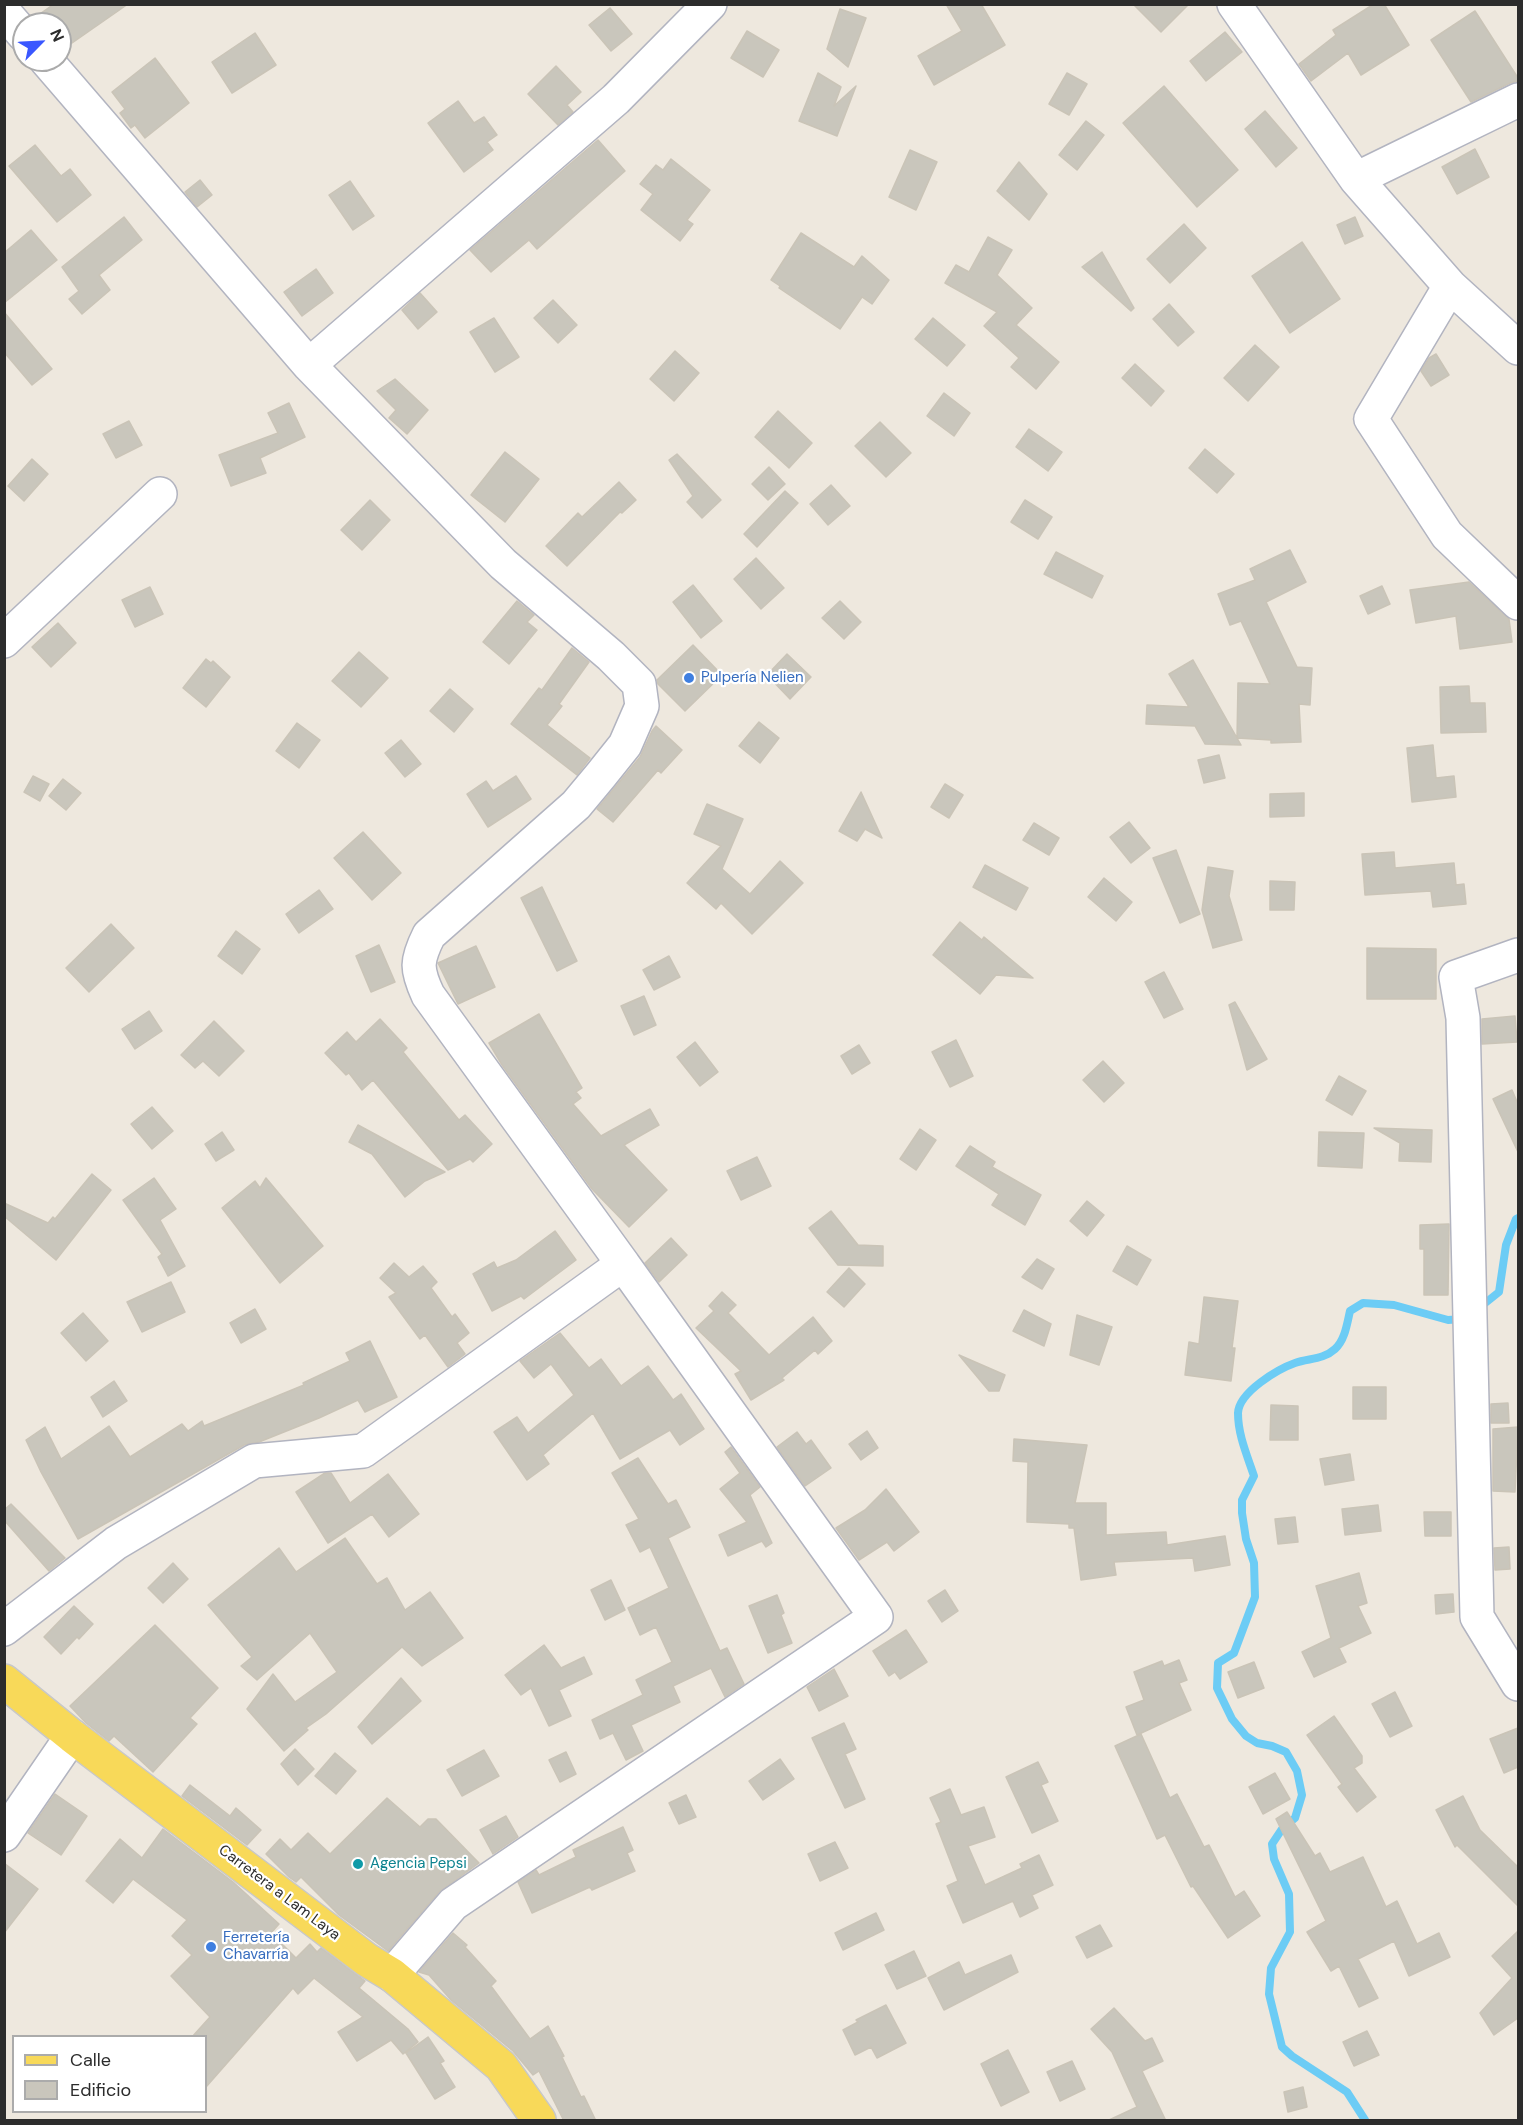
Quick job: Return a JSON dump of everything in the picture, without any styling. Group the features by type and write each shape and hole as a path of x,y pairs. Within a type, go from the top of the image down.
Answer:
{"main road":[{"name":"Carretera a Lam Laya","path":"4,1681 72,1736 367,1960 392,1976 501,2066 539,2121"}],"street":[{"path":"309,365 616,99 710,4"},
{"path":"1234,4 1356,179 1450,286 1518,348"},
{"path":"56,72 309,365 503,564 611,656 639,684 642,706 625,745 576,805 429,935 419,956 418,974 428,995 876,1617 453,1904 392,1976"},
{"path":"1356,179 1518,100"},
{"path":"1450,286 1371,419 1447,535 1518,603"},
{"path":"4,641 160,494"},
{"path":"1518,955 1456,977 1463,1018 1477,1617 1518,1684"},
{"path":"4,1629 116,1543 254,1461 363,1451 623,1264"},
{"path":"4,1835 72,1736"}],"building":[{"path":"54,4 128,4 72,43 72,12 43,12"},
{"path":"946,4 981,4 1005,45 934,85 918,56 962,31"},
{"path":"1133,4 1189,4 1161,32"},
{"path":"1374,4 1384,4 1409,45 1361,75 1348,53 1311,81 1299,64 1336,35 1333,30"},
{"path":"610,8 632,34 611,51 589,25"},
{"path":"840,9 866,18 848,67 827,49"},
{"path":"1475,11 1518,81 1471,102 1431,40"},
{"path":"747,31 779,50 763,77 731,58"},
{"path":"1225,32 1242,52 1206,81 1190,61"},
{"path":"255,33 276,65 232,93 212,62"},
{"path":"155,58 189,103 145,138 135,125 131,128 120,113 125,109 112,92"},
{"path":"556,66 581,92 567,105 573,112 558,125 528,94"},
{"path":"818,73 841,87 834,106 856,86 837,136 799,121"},
{"path":"1067,73 1087,84 1069,115 1049,104"},
{"path":"1164,86 1238,170 1197,207 1123,123"},
{"path":"458,101 474,123 484,117 497,135 487,142 493,150 464,172 428,123"},
{"path":"1265,111 1297,148 1276,167 1245,129"},
{"path":"1086,121 1104,135 1077,170 1059,155"},
{"path":"598,140 625,171 537,249 529,240 491,272 470,250"},
{"path":"35,145 61,176 70,169 91,195 57,222 9,166"},
{"path":"1475,149 1489,177 1457,194 1442,167"},
{"path":"910,150 937,162 916,210 889,197"},
{"path":"671,159 710,190 687,220 693,224 680,241 641,210 653,194 640,184 656,165 663,170"},
{"path":"1019,162 1047,194 1029,220 997,191"},
{"path":"200,180 212,195 197,207 185,192"},
{"path":"350,181 374,216 353,230 329,195"},
{"path":"124,217 142,240 99,275 110,290 82,314 69,299 79,291 62,267"},
{"path":"1355,217 1363,236 1345,244 1337,225"},
{"path":"1184,224 1206,248 1170,283 1147,259"},
{"path":"31,230 57,260 4,303 4,253"},
{"path":"801,233 854,267 862,256 889,280 872,304 862,297 840,329 779,288 780,286 771,280"},
{"path":"988,237 1012,250 997,275 1032,308 1016,325 1059,362 1036,389 1011,367 1019,358 984,326 997,312 945,283 956,265 969,272"},
{"path":"1302,242 1340,299 1290,333 1252,276"},
{"path":"1102,252 1134,308 1131,311 1082,267"},
{"path":"316,269 333,293 302,316 284,292"},
{"path":"420,293 437,312 418,329 402,310"},
{"path":"553,300 577,325 558,343 534,318"},
{"path":"1169,304 1194,332 1178,346 1153,319"},
{"path":"4,312 52,369 32,385 4,352"},
{"path":"494,318 519,357 495,372 470,332"},
{"path":"933,318 965,345 947,366 915,339"},
{"path":"1255,345 1279,367 1248,401 1224,378"},
{"path":"675,351 699,373 674,401 650,379"},
{"path":"1436,354 1449,375 1431,386 1421,371 1429,358"},
{"path":"1135,364 1164,391 1151,406 1122,378"},
{"path":"395,379 428,410 407,434 389,418 396,410 377,391"},
{"path":"944,393 970,413 954,436 927,416"},
{"path":"289,403 305,437 260,458 266,473 231,486 219,455 278,433 268,413"},
{"path":"778,411 812,443 789,468 755,437"},
{"path":"129,421 142,445 116,458 103,434"},
{"path":"880,422 911,453 886,477 855,446"},
{"path":"1029,429 1062,452 1048,471 1016,447"},
{"path":"1205,449 1234,474 1217,493 1189,468"},
{"path":"505,452 539,479 505,522 471,495"},
{"path":"677,454 721,500 702,518 687,502 693,496 669,460"},
{"path":"32,459 48,474 24,501 8,486"},
{"path":"769,467 785,484 768,500 752,484"},
{"path":"619,482 636,500 622,513 620,512 567,566 546,546 578,513 582,517"},
{"path":"831,485 850,506 828,525 810,504"},
{"path":"785,491 798,503 757,547 744,534"},
{"path":"370,500 390,520 362,550 341,530"},
{"path":"1025,500 1052,517 1038,539 1011,522"},
{"path":"1290,550 1306,582 1266,602 1297,667 1312,668 1310,705 1299,704 1301,742 1271,743 1271,740 1237,738 1238,683 1270,684 1241,621 1230,625 1218,594 1255,580 1250,569"},
{"path":"1056,552 1103,576 1092,598 1044,574"},
{"path":"756,558 784,588 761,609 734,579"},
{"path":"1469,582 1509,619 1512,642 1460,649 1456,616 1416,623 1410,590"},
{"path":"693,585 722,621 701,638 673,602"},
{"path":"1382,586 1390,604 1368,614 1360,596"},
{"path":"150,587 163,614 135,627 122,600"},
{"path":"517,601 534,615 527,622 537,630 509,664 483,642"},
{"path":"840,601 861,622 844,639 822,618"},
{"path":"58,623 76,643 51,667 32,647"},
{"name":"Pulpería Nelien","path":"693,645 722,675 685,711 658,684 657,680"},
{"path":"572,648 589,662 559,704 562,706 547,725 590,758 577,775 511,724 539,688 542,690"},
{"path":"359,652 388,678 361,707 332,681"},
{"path":"787,654 811,677 790,699 767,675"},
{"path":"206,659 211,663 213,661 230,677 206,707 183,688"},
{"path":"1193,660 1241,745 1205,744 1195,726 1146,724 1147,705 1189,707 1169,674"},
{"path":"1469,686 1470,703 1485,703 1486,732 1441,733 1440,687"},
{"path":"450,689 473,709 454,732 430,711"},
{"path":"759,722 779,738 760,763 739,746"},
{"path":"297,723 320,740 299,768 276,751"},
{"path":"656,726 682,750 661,773 658,770 613,822 597,809 640,757"},
{"path":"401,740 421,764 405,777 385,753"},
{"path":"1433,745 1436,778 1454,776 1456,797 1412,802 1407,748"},
{"path":"1219,755 1225,778 1204,783 1198,760"},
{"path":"33,776 49,784 40,801 24,792"},
{"path":"516,776 531,799 488,827 467,794 486,781 493,791"},
{"path":"63,779 81,793 66,810 49,796"},
{"path":"945,784 963,795 949,818 931,807"},
{"path":"861,792 882,838 865,829 857,841 839,831"},
{"path":"1304,793 1304,816 1270,817 1270,794"},
{"path":"707,804 743,819 722,869 750,894 780,861 803,883 752,934 721,903 716,909 687,883 721,846 694,834"},
{"path":"1129,822 1150,848 1131,863 1110,837"},
{"path":"1034,823 1059,838 1049,855 1023,840"},
{"path":"363,832 401,873 372,900 334,858"},
{"path":"1176,850 1200,914 1180,923 1153,858"},
{"path":"1394,852 1395,868 1454,863 1456,885 1464,884 1466,904 1433,907 1431,891 1365,895 1362,854"},
{"path":"985,865 1028,888 1016,910 973,887"},
{"path":"1208,867 1233,871 1229,896 1242,940 1213,948 1202,910"},
{"path":"1104,878 1132,902 1116,921 1088,897"},
{"path":"1270,881 1295,882 1294,910 1270,910"},
{"path":"542,887 577,961 557,971 521,898"},
{"path":"319,890 333,909 299,933 286,914"},
{"path":"960,922 982,940 984,937 1033,978 996,975 980,994 933,955"},
{"path":"111,924 134,948 89,992 66,968"},
{"path":"236,931 260,949 242,974 218,956"},
{"path":"379,945 395,982 371,992 356,956"},
{"path":"476,946 495,987 458,1004 438,963"},
{"path":"1367,948 1436,949 1436,999 1367,999"},
{"path":"669,956 680,977 654,990 643,970"},
{"path":"1164,972 1183,1009 1164,1018 1145,982"},
{"path":"644,996 656,1025 634,1035 621,1006"},
{"path":"1235,1002 1267,1059 1247,1070 1229,1005"},
{"path":"149,1011 162,1031 135,1049 122,1029"},
{"path":"539,1014 582,1088 576,1092 581,1098 573,1104 601,1136 650,1109 659,1125 624,1145 667,1190 629,1227 592,1189 502,1065 489,1043"},
{"path":"1515,1016 1517,1042 1482,1044 1482,1019"},
{"path":"380,1019 407,1048 403,1052 459,1120 465,1115 492,1144 473,1162 470,1159 448,1170 373,1080 362,1090 349,1073 346,1075 325,1053 347,1032 356,1042"},
{"path":"214,1021 244,1051 219,1076 203,1061 195,1068 181,1055"},
{"path":"956,1040 973,1076 950,1087 932,1052"},
{"path":"695,1042 718,1072 700,1086 677,1057"},
{"path":"859,1045 870,1063 852,1074 841,1056"},
{"path":"1103,1061 1124,1083 1104,1102 1083,1080"},
{"path":"1339,1076 1366,1091 1352,1115 1326,1100"},
{"path":"1512,1090 1518,1104 1518,1152 1493,1099"},
{"path":"152,1107 173,1131 152,1149 131,1124"},
{"path":"358,1125 445,1172 425,1181 405,1197 372,1154 349,1142"},
{"path":"1374,1128 1432,1130 1431,1162 1399,1161 1400,1143"},
{"path":"920,1129 936,1140 916,1170 900,1159"},
{"path":"222,1132 234,1150 216,1161 205,1144"},
{"path":"1319,1132 1364,1133 1362,1168 1318,1166"},
{"path":"970,1146 995,1162 992,1167 1041,1195 1025,1225 992,1205 999,1194 956,1166"},
{"path":"757,1157 771,1186 741,1200 727,1171"},
{"path":"92,1174 111,1190 56,1260 4,1216 4,1203 48,1223 53,1217 55,1219"},
{"path":"154,1178 176,1209 160,1220 185,1266 168,1276 158,1257 162,1254 123,1200"},
{"path":"266,1178 323,1246 280,1283 222,1208 255,1181 260,1188"},
{"path":"1087,1201 1104,1215 1087,1236 1070,1221"},
{"path":"831,1211 858,1245 883,1246 883,1266 838,1265 809,1228"},
{"path":"1449,1224 1448,1295 1424,1295 1424,1249 1420,1249 1420,1225"},
{"path":"555,1231 576,1260 524,1299 521,1296 492,1311 473,1274 494,1262 497,1268 516,1260"},
{"path":"671,1238 687,1255 659,1282 645,1263"},
{"path":"1127,1246 1151,1260 1137,1285 1113,1271"},
{"path":"1037,1259 1054,1269 1042,1289 1022,1277"},
{"path":"394,1263 409,1277 423,1266 437,1282 431,1288 452,1317 455,1314 469,1333 457,1343 465,1354 448,1367 425,1335 420,1339 389,1297 396,1293 380,1278"},
{"path":"849,1268 865,1284 844,1307 827,1292"},
{"path":"171,1282 185,1312 142,1332 127,1302"},
{"path":"722,1292 736,1305 728,1313 769,1355 813,1317 832,1341 818,1354 815,1350 782,1378 784,1380 751,1400 735,1374 741,1371 696,1328 714,1311 709,1306"},
{"path":"1204,1297 1238,1301 1232,1348 1235,1348 1231,1381 1185,1375 1189,1342 1199,1344"},
{"path":"255,1309 266,1329 241,1343 230,1323"},
{"path":"1024,1310 1051,1324 1044,1346 1013,1331"},
{"path":"83,1313 108,1341 86,1361 61,1333"},
{"path":"1077,1315 1112,1327 1099,1365 1070,1355"},
{"path":"560,1333 589,1368 601,1359 621,1386 648,1366 673,1400 681,1394 704,1429 680,1445 670,1430 620,1459 593,1413 543,1455 549,1464 527,1480 494,1432 517,1417 528,1433 574,1395 551,1364 534,1378 520,1361"},
{"path":"370,1341 397,1397 365,1412 358,1400 259,1442 244,1445 78,1539 26,1440 45,1427 61,1459 109,1426 130,1457 182,1424 188,1431 202,1421 204,1426 304,1385 303,1383 350,1361 346,1353"},
{"path":"959,1355 1005,1375 999,1391 989,1391"},
{"path":"114,1381 127,1401 103,1417 91,1397"},
{"path":"1353,1387 1386,1387 1386,1419 1353,1419"},
{"path":"1508,1403 1509,1423 1491,1423 1491,1404"},
{"path":"1271,1405 1298,1406 1298,1440 1270,1440"},
{"path":"1518,1427 1515,1492 1493,1491 1493,1429"},
{"path":"867,1431 878,1448 861,1460 849,1444"},
{"path":"797,1432 806,1444 811,1440 831,1468 805,1486 777,1447"},
{"path":"1014,1439 1087,1445 1075,1503 1106,1503 1106,1535 1166,1532 1167,1545 1225,1536 1230,1565 1195,1571 1193,1558 1114,1562 1116,1575 1081,1580 1074,1528 1069,1528 1069,1524 1027,1522 1028,1462 1013,1461"},
{"path":"731,1447 760,1487 750,1495 772,1543 766,1547 762,1541 728,1556 719,1535 747,1522 720,1489 740,1473 725,1452"},
{"path":"1350,1454 1354,1480 1325,1485 1320,1459"},
{"path":"638,1458 668,1504 676,1500 690,1527 668,1538 720,1651 727,1648 744,1684 725,1697 711,1668 673,1686 680,1702 631,1725 643,1751 626,1760 613,1733 600,1739 592,1720 643,1695 636,1680 672,1662 656,1627 640,1635 628,1608 669,1588 650,1547 640,1552 626,1525 639,1519 612,1473"},
{"path":"325,1473 331,1473 350,1503 388,1474 419,1514 389,1537 372,1514 328,1543 296,1492"},
{"path":"886,1489 919,1532 894,1551 887,1542 859,1560 836,1528 865,1510"},
{"path":"11,1504 65,1558 49,1571 4,1520 4,1510"},
{"path":"1378,1505 1381,1531 1345,1535 1342,1509"},
{"path":"1424,1512 1451,1512 1451,1536 1425,1536"},
{"path":"1295,1517 1298,1542 1278,1544 1275,1519"},
{"path":"345,1538 377,1584 387,1578 405,1610 430,1592 463,1638 422,1666 402,1647 326,1714 306,1728 308,1730 284,1751 247,1709 273,1674 295,1702 337,1672 310,1633 257,1680 241,1666 252,1657 208,1605 279,1548 296,1572"},
{"path":"1509,1547 1510,1569 1495,1570 1494,1548"},
{"path":"173,1563 188,1579 163,1603 148,1588"},
{"path":"1359,1573 1367,1603 1358,1606 1371,1633 1339,1648 1346,1662 1314,1677 1302,1652 1331,1638 1316,1586"},
{"path":"611,1580 625,1610 605,1620 591,1590"},
{"path":"945,1590 958,1611 942,1622 928,1601"},
{"path":"1453,1594 1454,1612 1436,1614 1435,1595"},
{"path":"777,1595 784,1613 781,1615 792,1643 768,1653 749,1606"},
{"path":"74,1606 93,1624 61,1654 44,1637"},
{"path":"155,1625 218,1688 190,1718 197,1724 153,1772 114,1736 109,1741 86,1723 70,1706"},
{"path":"906,1630 927,1662 900,1679 895,1672 889,1676 873,1651"},
{"path":"544,1645 561,1668 584,1657 592,1674 559,1690 571,1716 549,1726 531,1688 521,1695 505,1675"},
{"path":"1179,1660 1187,1680 1179,1683 1191,1710 1137,1735 1126,1707 1144,1700 1134,1672 1162,1661 1164,1666"},
{"path":"1254,1662 1264,1688 1238,1698 1228,1672"},
{"path":"834,1669 848,1696 819,1711 807,1687"},
{"path":"401,1678 421,1701 372,1744 358,1727"},
{"path":"1395,1692 1412,1726 1390,1737 1372,1704"},
{"path":"1334,1716 1362,1756 1362,1763 1354,1768 1376,1797 1357,1812 1338,1787 1342,1784 1307,1735"},
{"path":"844,1723 856,1749 845,1754 865,1799 845,1808 812,1738"},
{"path":"1518,1728 1518,1767 1504,1773 1490,1739"},
{"path":"1141,1734 1170,1798 1177,1794 1204,1847 1209,1845 1235,1897 1244,1891 1260,1916 1228,1938 1193,1886 1191,1887 1165,1835 1157,1839 1115,1746"},
{"path":"295,1749 314,1769 298,1785 281,1764"},
{"path":"484,1750 499,1776 462,1796 447,1770"},
{"path":"566,1752 576,1774 560,1782 549,1760"},
{"path":"335,1753 356,1771 336,1794 315,1776"},
{"path":"780,1759 794,1779 763,1800 749,1781"},
{"path":"1038,1762 1048,1782 1041,1785 1058,1821 1032,1833 1006,1777"},
{"path":"1275,1773 1290,1799 1263,1814 1249,1787"},
{"path":"190,1785 230,1816 236,1808 261,1830 247,1845 182,1796"},
{"path":"950,1789 961,1815 984,1807 995,1837 968,1846 985,1885 1022,1868 1020,1864 1039,1855 1053,1885 1032,1895 1038,1908 1020,1917 1013,1901 963,1923 947,1886 958,1881 936,1824 941,1822 930,1798"},
{"path":"55,1794 87,1816 61,1855 28,1833"},
{"path":"686,1795 696,1817 679,1824 669,1803"},
{"path":"1463,1796 1480,1830 1518,1867 1518,1906 1457,1845 1455,1847 1436,1810"},
{"path":"387,1798 420,1827 428,1819 436,1819 479,1863 439,1892 388,1951 339,1915 301,1877 296,1882 266,1854 280,1839 291,1850 308,1833 330,1854"},
{"path":"1287,1812 1315,1856 1320,1853 1330,1872 1363,1857 1386,1907 1397,1901 1417,1944 1439,1933 1450,1957 1409,1976 1394,1941 1358,1959 1378,1998 1359,2007 1339,1966 1331,1971 1307,1932 1326,1921 1276,1819"},
{"path":"506,1816 518,1837 493,1854 480,1830"},
{"path":"623,1827 633,1850 627,1853 635,1871 592,1890 590,1887 532,1913 518,1882 536,1870 539,1875 576,1857 573,1850"},
{"path":"163,1829 233,1882 279,1924 271,1933 296,1958 310,1944 317,1952 321,1948 365,1981 359,1988 408,2029 418,2042 403,2054 391,2040 357,2061 338,2032 363,2017 314,1978 298,1994 293,1988 207,2086 207,2035 194,2035 210,2017 171,1976 192,1955 172,1936 187,1920 133,1879 113,1903 86,1881 120,1839 142,1858"},
{"path":"835,1842 848,1868 820,1881 808,1854"},
{"path":"4,1863 38,1889 4,1933"},
{"path":"876,1913 884,1930 843,1950 835,1933"},
{"path":"1100,1925 1112,1946 1087,1958 1076,1937"},
{"path":"1518,1931 1518,2018 1494,2035 1480,2013 1512,1978 1492,1956"},
{"path":"453,1933 467,1945 465,1947 496,1981 491,1986 530,2039 548,2026 564,2056 562,2057 581,2097 584,2096 596,2121 564,2121 539,2071 533,2075 513,2051 451,2000 429,1975 419,1972"},
{"path":"914,1951 926,1976 897,1989 885,1965"},
{"path":"1011,1955 1018,1972 944,2010 928,1978 959,1962 965,1975"},
{"path":"886,2005 906,2043 877,2058 871,2047 855,2055 843,2030 858,2022 856,2020"},
{"path":"1114,2008 1145,2041 1152,2038 1163,2061 1142,2071 1166,2121 1107,2121 1137,2107 1112,2052 1091,2029"},
{"path":"1367,2031 1379,2055 1354,2066 1343,2042"},
{"path":"428,2037 444,2061 440,2063 455,2087 435,2099 406,2053"},
{"path":"1008,2050 1029,2092 1001,2106 981,2064"},
{"path":"1072,2061 1085,2089 1060,2101 1047,2072"},
{"path":"1303,2087 1307,2107 1288,2112 1284,2092"}],"waterway":[{"path":"1479,1308 1499,1292 1506,1245 1518,1218"},
{"path":"1365,2120 1347,2092 1282,2047 1269,1994 1271,1968 1290,1932 1289,1894 1274,1859 1272,1844 1282,1829 1295,1818 1302,1795 1297,1771 1286,1752 1257,1743 1246,1736 1232,1719 1217,1688 1218,1663 1234,1653 1255,1597 1254,1563 1246,1539 1242,1513 1242,1500 1254,1476 1241,1437 1238,1413 1245,1397 1260,1382 1279,1370 1295,1363 1321,1357 1335,1349 1347,1326 1350,1311 1363,1303 1394,1305 1448,1320 1462,1319"}],"place":[{"name":"Pulpería Nelien","path":"689,678"},
{"name":"Agencia Pepsi","path":"358,1864"},
{"name":"Ferretería Chavarría","path":"211,1947"}]}
